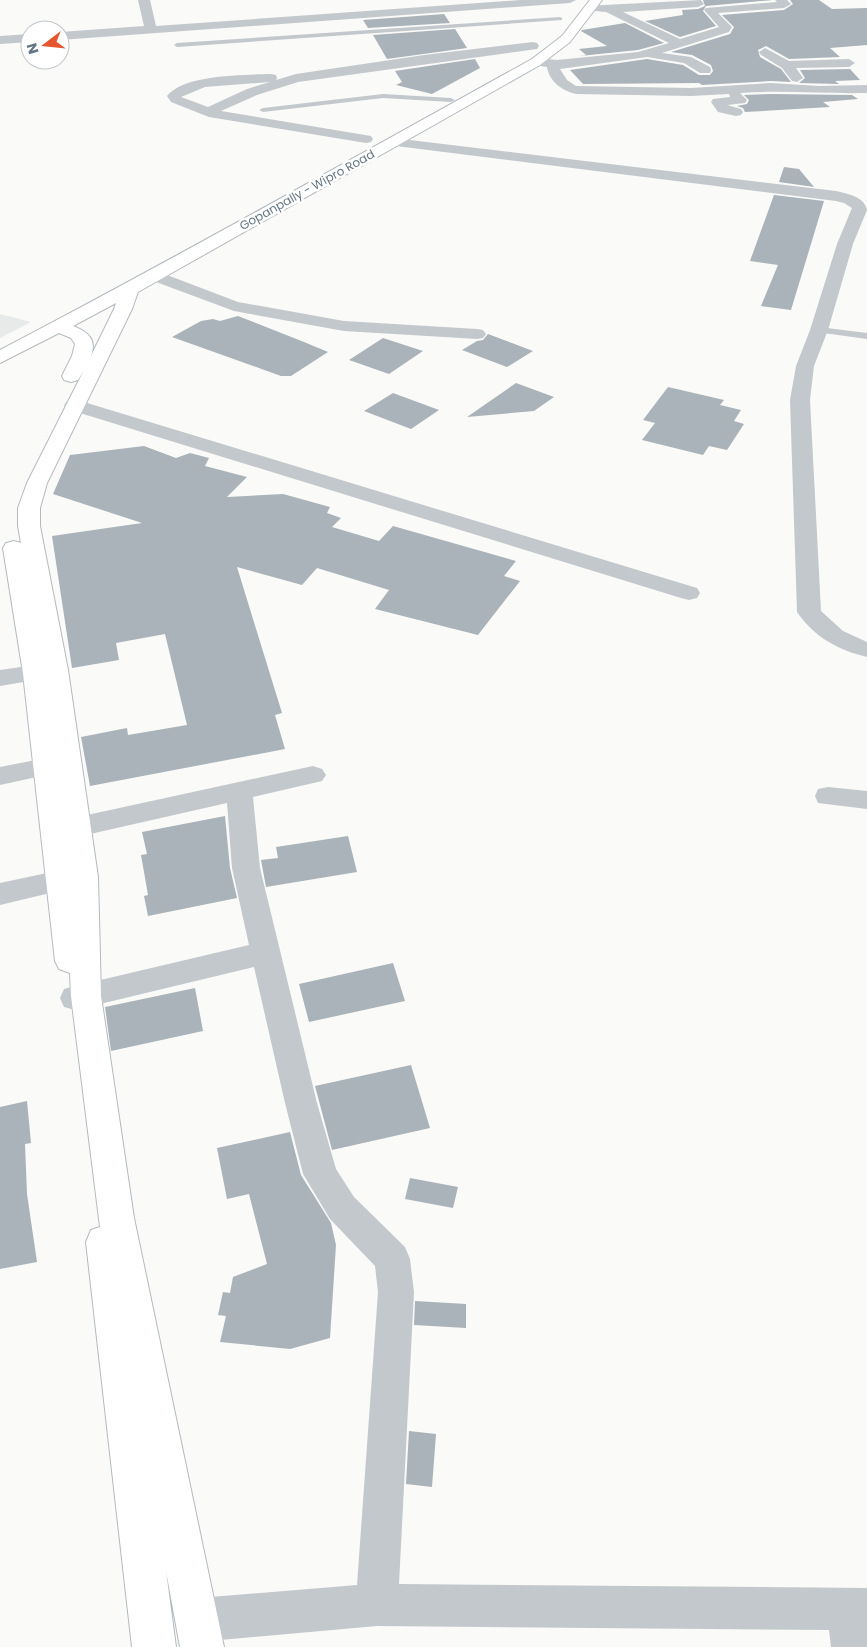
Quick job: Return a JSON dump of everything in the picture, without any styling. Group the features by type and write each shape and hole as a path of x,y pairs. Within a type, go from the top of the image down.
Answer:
{"street":[{"path":"144,0 150,26"},
{"path":"70,35 150,26 423,3 504,0"},
{"path":"70,30 570,0"},
{"path":"710,10 784,5 781,0"},
{"path":"536,62 557,64 642,54 725,30 726,27 718,21 710,10 697,2 609,9"},
{"path":"423,3 438,9"},
{"path":"587,3 609,9 679,43"},
{"name":"Gopanpally - Wipro Road","path":"0,356 142,282 380,136 451,100 492,73 512,64 560,19 587,3"},
{"name":"Gopanpally - Wipro Road","path":"348,148 380,136 536,62 566,39 587,3"},
{"path":"0,34 20,33"},
{"path":"0,40 20,39"},
{"path":"533,46 461,54 296,78 233,79 176,92 174,96 176,99 209,113 848,198 860,208 844,244 819,330 805,366 800,400 809,612 820,626 834,637 867,650"},
{"path":"766,52 786,66 797,78 802,89"},
{"path":"642,54 687,60 704,70"},
{"path":"642,54 653,75"},
{"path":"786,66 849,63"},
{"path":"557,64 553,68 559,79 569,89 692,92 770,87 819,90 867,88 858,73 863,66"},
{"path":"209,113 252,92 296,78"},
{"path":"720,90 734,93 740,100 718,102 723,109 736,112"},
{"path":"477,334 344,326 234,306 142,282 123,309 74,406 37,483 29,508 29,526 66,830 61,881 116,1218 200,1633 377,1605 856,1621"},
{"path":"56,326 80,335 85,341 85,349 59,399 20,483 11,509 11,528 46,672 46,767 66,830 84,877 81,997 154,1647"},
{"path":"74,406 689,593"},
{"path":"0,678 46,672"},
{"path":"0,776 46,767"},
{"path":"66,830 312,775"},
{"path":"239,791 246,868 320,1174 342,1208 392,1259 396,1292 377,1605"},
{"path":"828,796 867,800"},
{"path":"0,894 61,881"},
{"path":"81,997 266,953"}],"lane":[{"path":"177,45 560,19"},
{"path":"262,110 383,96 451,100"},
{"path":"819,330 867,336"}],"shaded area":[{"path":"0,314 31,322 0,338"}],"building":[{"path":"703,0 773,0 706,6 703,11 716,26 680,37 645,21 683,15 682,10 698,9 705,6"},
{"path":"790,0 819,0 832,9 867,8 867,45 830,48 840,57 789,59 766,46 758,50 760,57 781,69 791,82 771,81 702,85 699,83 583,84 570,70 647,59 683,65 699,75 710,75 713,71 711,65 692,55 671,52 730,34 734,27 722,15 784,10 793,4"},
{"path":"444,14 450,23 368,28 363,20"},
{"path":"625,23 664,43 638,50 580,56 586,55 579,49 607,46 582,30"},
{"path":"455,29 467,48 387,59 373,35"},
{"path":"475,59 480,68 432,94 396,85 402,82 395,71"},
{"path":"850,69 860,80 835,81 839,84 799,83 805,78 800,70"},
{"path":"744,95 852,95 858,99 823,102 830,107 745,112 743,108 737,106 747,104 749,100"},
{"path":"784,167 799,169 814,187 779,182"},
{"path":"774,195 824,201 791,310 761,306 778,265 750,261"},
{"path":"238,316 328,352 291,376 281,376 172,337 201,321 213,319 220,321"},
{"path":"488,334 533,351 507,367 462,350 477,341 483,340"},
{"path":"383,338 423,351 389,374 349,360"},
{"path":"516,383 554,397 534,411 467,417"},
{"path":"668,387 724,400 720,405 741,410 734,421 744,424 727,450 709,446 703,455 642,440 655,423 643,420"},
{"path":"393,393 439,410 411,429 364,411"},
{"path":"144,446 176,458 190,453 209,458 205,466 247,477 227,497 283,494 330,507 327,513 341,518 332,527 379,541 393,526 516,561 504,576 520,581 478,635 375,609 389,590 317,568 302,585 237,567 282,713 275,715 285,749 90,786 81,737 127,728 128,735 187,725 165,634 116,643 119,660 72,668 52,536 142,523 53,494 70,455"},
{"path":"225,816 230,868 237,898 148,916 144,896 148,895 141,855 147,854 142,832"},
{"path":"348,836 357,872 266,887 261,860 278,858 276,847"},
{"path":"393,963 405,1001 309,1022 299,984"},
{"path":"195,988 203,1031 111,1051 105,1007"},
{"path":"411,1065 430,1128 332,1150 315,1086"},
{"path":"27,1101 31,1143 25,1144 27,1194 37,1262 0,1269 0,1107"},
{"path":"290,1132 301,1175 331,1223 336,1245 330,1338 290,1349 220,1342 226,1316 218,1315 223,1292 230,1293 233,1277 267,1264 249,1194 227,1199 217,1148"},
{"path":"410,1178 458,1187 453,1208 405,1199"},
{"path":"415,1301 466,1304 466,1328 414,1325"},
{"path":"409,1431 436,1434 432,1487 406,1484"}]}
